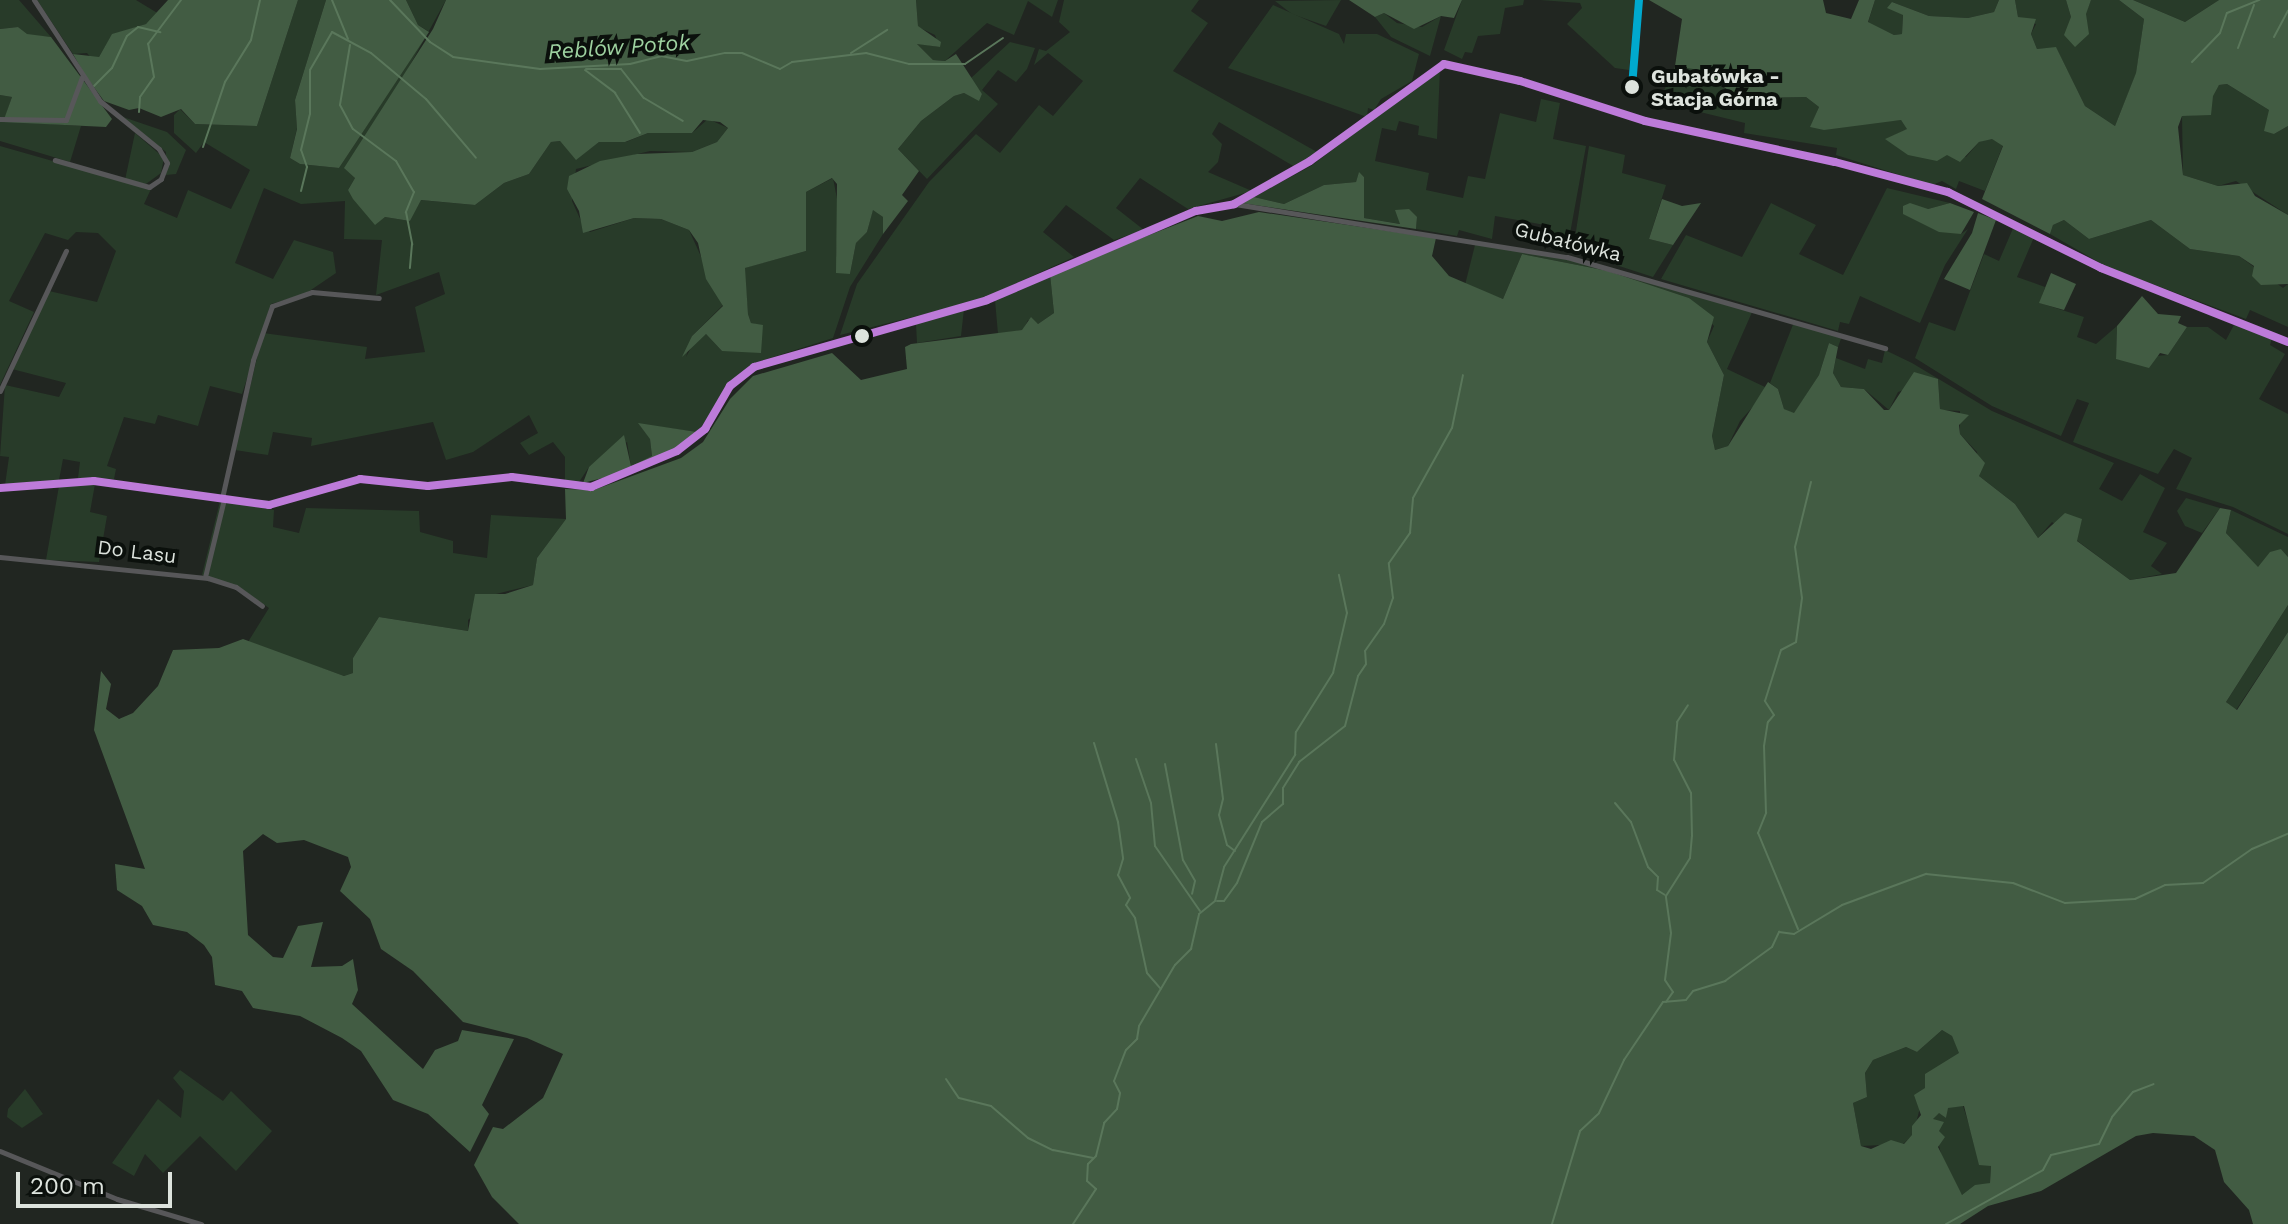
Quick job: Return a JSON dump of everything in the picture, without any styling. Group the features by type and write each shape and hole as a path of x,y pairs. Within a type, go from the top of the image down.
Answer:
{"street":[{"path":"34,0 82,77 120,122 165,155 165,171 149,187 55,160"},
{"name":"Gubałówka","path":"0,488 94,481 269,505 360,479 428,486 512,477 591,487 677,451 705,429 730,386 754,367 987,300 1196,211 1234,204 1310,161 1444,64 1471,68 1645,121 1948,192 2101,268 2288,342"},
{"path":"0,119 66,120 82,77"},
{"name":"Gubałówka","path":"1234,204 1567,257 1885,348"},
{"path":"0,391 66,251"},
{"path":"205,577 249,374 272,306 312,292 379,298"},
{"name":"Do Lasu","path":"0,557 205,577 236,587 262,606"},
{"path":"0,1151 117,1199 201,1224"}],"green space":[{"path":"0,0 19,0 51,37 27,35 18,27 0,29"},
{"path":"37,0 136,0 159,14 146,24 112,35 99,57 92,59 87,53 73,54"},
{"path":"168,0 298,0 257,126 195,124 181,109 161,117 139,108 129,110 104,101 85,75 73,54 99,57 112,34 146,24"},
{"path":"298,0 326,0 295,100 297,128 290,158 300,164 339,168 428,31 418,25 406,0 446,0 351,172 355,178 348,190 375,224 385,217 410,221 420,200 475,205 504,183 529,174 551,142 560,141 576,159 599,142 626,142 648,133 692,133 708,119 728,128 717,142 692,152 650,151 576,169 572,201 582,223 590,232 634,218 661,219 689,230 723,305 692,336 686,357 695,340 706,334 722,351 750,351 763,326 751,323 748,314 744,268 806,251 806,192 833,178 839,209 836,256 850,274 856,243 867,232 873,209 883,217 883,234 850,287 833,338 751,364 697,432 639,424 650,438 652,456 631,466 627,442 589,467 577,485 565,482 565,457 553,442 529,455 520,443 538,433 529,415 473,452 446,460 433,422 311,446 312,438 273,432 268,455 235,450 263,333 367,347 365,359 425,352 415,307 445,294 439,272 376,295 382,240 344,239 345,201 301,204 264,188 235,263 273,279 294,240 333,252 336,273 305,294 271,304 242,394 210,386 198,426 158,415 155,424 124,417 107,466 116,469 114,479 78,478 80,462 63,459 59,480 5,485 9,457 0,456 5,385 59,397 66,383 12,369 49,291 97,302 116,251 98,233 76,232 68,240 45,233 9,301 34,312 0,385 0,146 151,189 144,204 177,218 188,190 231,209 250,170 204,142 196,153 174,133 174,115 180,109 195,124 257,126"},
{"path":"326,0 406,0 418,25 429,32 339,168 300,164 290,158 297,129 295,100"},
{"path":"446,0 916,0 918,26 941,42 940,47 917,44 933,60 945,61 956,54 982,94 979,101 964,93 954,96 921,121 898,149 919,171 902,195 908,201 883,234 883,217 873,210 867,232 856,243 850,274 836,273 837,184 832,178 806,192 806,251 745,268 748,314 751,323 763,325 761,353 722,351 706,334 682,357 692,336 723,306 706,279 698,243 689,230 661,219 634,218 583,233 579,211 567,189 569,176 600,161 637,154 692,152 717,142 728,128 720,122 703,120 692,133 648,133 625,142 599,142 576,160 560,141 551,142 529,174 504,183 475,205 421,200 410,221 385,217 375,225 353,199 348,190 355,178 344,168 433,29"},
{"path":"916,0 1058,0 1052,17 1028,1 1014,35 987,23 945,61 933,60 916,43 939,47 935,35 918,27"},
{"path":"1064,0 1199,0 1191,11 1208,23 1173,71 1317,152 1295,167 1219,122 1212,134 1222,144 1218,162 1208,172 1252,191 1188,209 1140,178 1116,208 1144,230 1114,240 1066,205 1043,232 1074,257 977,301 840,335 857,284 929,182 976,134 1000,153 1039,105 1053,116 1083,81 1048,53 1034,65 1039,49 1046,51 1070,32 1059,22"},
{"path":"1341,0 1326,26 1292,14 1275,1"},
{"path":"1349,0 1462,0 1454,18 1441,16 1414,29 1384,13 1375,17"},
{"path":"1462,0 1524,0 1523,5 1505,8 1500,34 1478,36 1472,53 1465,52 1462,59 1444,50"},
{"path":"1540,0 1635,0 1629,70 1615,68 1567,24 1582,8 1580,3"},
{"path":"1649,0 1823,0 1826,13 1851,19 1859,0 1875,0 1868,22 1894,35 1902,34 1903,15 1887,8 1892,2 1929,16 1968,18 1994,12 1999,0 2015,0 2018,17 2036,19 2031,34 2037,49 2056,47 2085,106 2115,126 2136,73 2144,19 2119,0 2133,0 2185,22 2219,0 2288,0 2288,126 2274,134 2264,131 2269,110 2227,84 2219,85 2213,96 2211,115 2182,116 2178,127 2183,175 2218,186 2247,183 2255,196 2288,215 2288,284 2261,285 2252,276 2254,266 2239,256 2190,249 2151,220 2089,239 2064,220 2053,225 2050,234 1982,199 2003,146 1992,139 1979,142 1960,162 1947,155 1937,161 1908,155 1885,139 1907,129 1901,120 1824,130 1810,127 1819,107 1806,97 1740,98 1699,70 1675,66 1682,19"},
{"path":"1875,0 1999,0 1994,12 1968,18 1929,16 1892,2 1903,14 1902,34 1894,35 1868,23"},
{"path":"2015,0 2066,0 2071,17 2085,14 2091,0 2119,0 2144,19 2136,74 2115,126 2085,106 2056,48 2037,49 2031,34 2036,24 2018,17"},
{"path":"2066,0 2091,0 2086,14 2089,34 2075,47 2064,35 2071,17"},
{"path":"2133,0 2219,0 2185,22"},
{"path":"1273,5 1339,34 1344,44 1346,34 1377,34 1419,54 1412,81 1381,99 1374,110 1368,108 1367,117 1228,68"},
{"path":"1384,13 1397,23 1422,27 1441,16 1430,56 1391,37 1375,17"},
{"path":"18,27 27,34 51,37 112,119 106,127 3,122 12,97 0,95 0,29"},
{"path":"1010,42 1035,48 1027,69 1016,82 998,70 982,90 998,104 927,179 898,149 921,121 954,96 964,93 979,100 982,94 970,79"},
{"path":"1686,65 1740,98 1806,97 1819,107 1811,126 1901,120 1908,129 1886,139 1966,157 1979,142 1991,138 2003,145 1985,191 1959,181 1956,189 1942,181 1932,185 1836,155 1837,148 1744,133 1745,123 1659,102 1675,66"},
{"path":"1440,69 1437,139 1418,135 1419,126 1399,121 1396,131 1382,128 1375,161 1429,173 1426,190 1463,198 1468,176 1485,179 1500,113 1536,122 1541,99 1560,103 1553,139 1586,146 1567,250 1555,250 1545,225 1495,216 1492,239 1459,230 1457,236 1416,229 1417,217 1401,224 1364,218 1364,177 1359,173 1356,182 1324,185 1284,204 1254,197 1311,166"},
{"path":"2227,84 2269,110 2274,134 2288,126 2288,215 2236,181 2218,186 2183,175 2182,116 2194,115 2219,85"},
{"path":"0,95 12,97 4,121 81,126 70,162 0,141"},
{"path":"123,117 167,132 186,150 176,174 166,175 166,152"},
{"path":"135,133 164,158 161,173 146,184 125,180"},
{"path":"1589,146 1625,155 1622,173 1666,185 1649,239 1673,245 1653,277 1573,251"},
{"path":"1359,172 1364,177 1364,218 1400,224 1395,210 1409,209 1417,217 1416,229 1241,203 1254,197 1284,204 1324,185 1356,182"},
{"path":"1887,188 1950,203 1928,209 1961,234 1968,229 1945,265 1920,323 1860,296 1849,324 1840,322 1838,331 1661,279 1686,235 1742,257 1771,203 1816,225 1799,254 1843,275"},
{"path":"1662,199 1682,206 1701,203 1673,245 1649,239"},
{"path":"1910,203 1928,209 1950,203 1974,212 1961,234 1939,232 1903,214 1903,206"},
{"path":"1259,212 1436,238 1432,256 1449,276 1503,299 1522,254 1608,271 1689,298 1714,317 1707,342 1724,375 1712,436 1715,450 1728,446 1768,382 1778,389 1784,409 1794,413 1819,375 1829,343 1838,347 1833,373 1841,387 1864,389 1884,410 1889,410 1914,372 1938,379 1940,409 1969,415 1959,425 1960,434 1985,463 1979,476 2015,504 2038,538 2065,513 2082,519 2077,541 2130,580 2176,573 2220,508 2231,510 2226,533 2258,567 2270,552 2281,549 2288,557 2288,605 2226,702 2237,710 2288,632 2288,1224 2253,1224 2249,1210 2224,1182 2215,1150 2194,1136 2153,1133 2136,1136 2041,1191 1988,1206 1960,1224 519,1224 492,1197 474,1165 493,1127 503,1129 543,1098 563,1054 527,1038 463,1022 413,971 381,949 370,919 340,891 351,867 348,857 304,840 277,843 263,834 243,851 248,935 273,957 283,958 298,926 323,922 311,967 342,966 353,959 358,990 352,1004 423,1069 435,1050 458,1041 462,1030 514,1039 482,1105 489,1114 470,1152 428,1114 393,1100 361,1051 342,1038 300,1016 253,1008 242,991 215,985 212,957 204,945 187,932 153,925 142,906 117,890 115,864 145,869 94,730 101,671 111,684 106,709 119,719 133,713 158,686 173,650 219,648 243,639 344,676 353,673 353,658 379,617 468,631 475,594 505,594 533,585 537,558 566,519 565,489 594,490 681,458 703,442 730,399 753,376 832,353 861,380 907,369 905,347 911,344 1022,330 1031,317 1038,324 1054,313 1050,274 1198,216 1222,221","holes":["1942,1030 1952,1036 1959,1053 1925,1074 1925,1088 1914,1095 1921,1115 1912,1126 1912,1135 1904,1144 1891,1140 1871,1149 1861,1146 1853,1103 1867,1097 1865,1073 1873,1060 1906,1047 1917,1052","1964,1106 1979,1165 1991,1166 1990,1183 1975,1185 1962,1195 1938,1147 1945,1137 1939,1131 1944,1122 1933,1119 1939,1113 1946,1118 1948,1108"]},
{"path":"1978,213 1996,220 1970,290 1944,279 1972,233"},
{"path":"2064,220 2089,239 2151,220 2190,249 2239,256 2283,288 2288,284 2288,327 2250,310 2246,319 2107,267 2050,234 2053,225"},
{"path":"2014,226 2035,235 2017,277 2045,287 2040,303 2084,317 2077,337 2096,344 2117,326 2116,359 2168,355 2187,327 2208,327 2226,340 2236,321 2272,338 2270,345 2285,354 2259,399 2288,414 2288,534 2233,507 2176,489 2192,458 2174,449 2158,474 2073,442 2089,403 2077,399 2061,436 1992,406 1915,358 1929,322 1955,331 1984,254 1999,261"},
{"path":"1476,241 1567,259 1753,310 1727,369 1765,387 1760,399 1740,421 1728,446 1715,450 1712,436 1724,375 1707,342 1714,326 1689,298 1608,271 1522,254 1503,299 1465,285"},
{"path":"2051,273 2076,284 2064,310 2039,303"},
{"path":"1050,274 1054,313 1038,324 1028,320 1023,330 998,334 995,300"},
{"path":"2142,296 2158,314 2181,316 2178,323 2187,327 2168,355 2160,353 2149,368 2116,359 2117,326"},
{"path":"964,309 961,336 917,343 916,324"},
{"path":"1794,322 1842,336 1838,347 1829,343 1819,375 1794,414 1784,409 1778,389 1770,383"},
{"path":"1885,350 1912,363 1992,411 2114,463 2099,489 2122,501 2140,474 2165,488 2143,532 2167,543 2151,566 2162,574 2130,580 2052,522 2038,538 2015,504 1979,476 1977,452 1960,434 1960,411 1940,410 1938,379 1898,392 1889,410 1864,389 1841,387 1833,373 1836,358 1865,369 1868,359 1882,363"},
{"path":"638,423 697,432 678,448 626,472 583,483 589,467 624,435 631,466 652,456 650,439"},
{"path":"95,484 90,512 107,516 99,562 46,560 59,486"},
{"path":"2186,498 2220,508 2202,533 2185,526 2177,511"},
{"path":"220,501 274,510 273,527 299,533 306,508 419,511 420,532 453,541 453,553 487,558 491,515 566,519 537,558 533,585 496,594 468,620 468,631 379,617 353,658 353,673 344,676 248,642 269,608 237,586 202,575"},
{"path":"2231,510 2288,537 2288,557 2281,549 2258,568 2226,533"},
{"path":"2288,605 2288,632 2236,710 2226,702"},
{"path":"1942,1030 1952,1036 1960,1053 1925,1088 1913,1135 1903,1144 1861,1146 1853,1103 1867,1097 1865,1073 1873,1060 1906,1047 1917,1052"},
{"path":"180,1070 223,1101 231,1091 272,1131 236,1171 200,1136 163,1173 145,1154 134,1176 112,1163 158,1099 181,1118 184,1091 173,1078"},
{"path":"25,1089 43,1114 22,1128 7,1117 8,1109"},
{"path":"1963,1106 1971,1131 1991,1166 1990,1183 1962,1195 1946,1172 1932,1120 1939,1112 1946,1118 1947,1107"}],"waterway":[{"path":"139,112 140,97 154,77 148,44 181,0"},
{"path":"203,147 225,82 251,40 260,0"},
{"path":"332,0 348,39"},
{"name":"Reblów Potok","path":"390,0 430,42 453,57 540,69 630,64 661,56 687,61 725,53 742,53 780,69 792,62 866,53 909,64 965,64 1003,38"},
{"path":"2192,62 2220,33 2227,13 2260,0"},
{"path":"2238,48 2254,5"},
{"path":"2274,37 2288,11"},
{"path":"94,86 112,68 127,36 138,27 160,32"},
{"path":"851,53 887,30"},
{"path":"301,191 307,167 301,150 310,114 310,70 332,32 371,53 426,99 476,158"},
{"path":"350,45 340,105 353,129 396,161 414,192 406,212 412,244 410,268"},
{"path":"586,69 621,69 644,98 683,121"},
{"path":"585,70 615,93 640,133"},
{"path":"1217,901 1224,901 1237,883 1262,822 1283,804 1283,788 1299,762 1345,726 1358,676 1366,664 1365,651 1384,624 1393,598 1389,563 1410,533 1413,498 1452,428 1463,375"},
{"path":"1798,929 1758,833 1766,813 1764,746 1768,722 1774,715 1765,701 1781,650 1796,642 1802,598 1795,547 1811,482"},
{"path":"1073,1224 1096,1189 1087,1181 1088,1164 1096,1156 1104,1123 1117,1109 1120,1093 1114,1081 1126,1050 1137,1039 1139,1026 1175,965 1191,949 1199,914 1215,901 1224,867 1295,755 1296,732 1333,673 1347,613 1339,575"},
{"path":"1666,1002 1673,992 1665,980 1671,933 1666,896 1690,858 1692,836 1691,793 1674,760 1677,722 1688,705"},
{"path":"1094,743 1118,822 1123,859 1118,875 1130,898 1126,905 1135,918 1147,973 1161,989"},
{"path":"1216,744 1223,799 1219,815 1227,845 1235,851"},
{"path":"1136,759 1151,803 1155,846 1200,911"},
{"path":"1165,764 1183,860 1195,881 1192,894"},
{"path":"1615,803 1631,822 1648,867 1658,877 1657,890 1665,895"},
{"path":"1552,1224 1580,1131 1599,1113 1624,1060 1663,1002 1686,1000 1693,991 1725,981 1772,947 1779,932 1794,934 1842,905 1926,874 2013,883 2065,903 2135,899 2165,885 2203,883 2252,849 2288,834"},
{"path":"946,1079 959,1098 991,1106 1028,1138 1053,1150 1093,1158"},
{"path":"1946,1224 2043,1170 2051,1155 2099,1144 2112,1117 2133,1092 2154,1084"}],"transit line":[{"path":"1632,87 1639,0"},
{"path":"0,488 94,481 269,505 360,479 428,486 512,477 591,487 677,451 705,429 730,386 754,367 987,300 1196,211 1234,204 1310,161 1444,64 1520,81 1645,121 1835,162 1948,192 2101,268 2288,342"}],"place":[{"name":"Gubałówka - Stacja Górna","path":"1632,87"}]}
